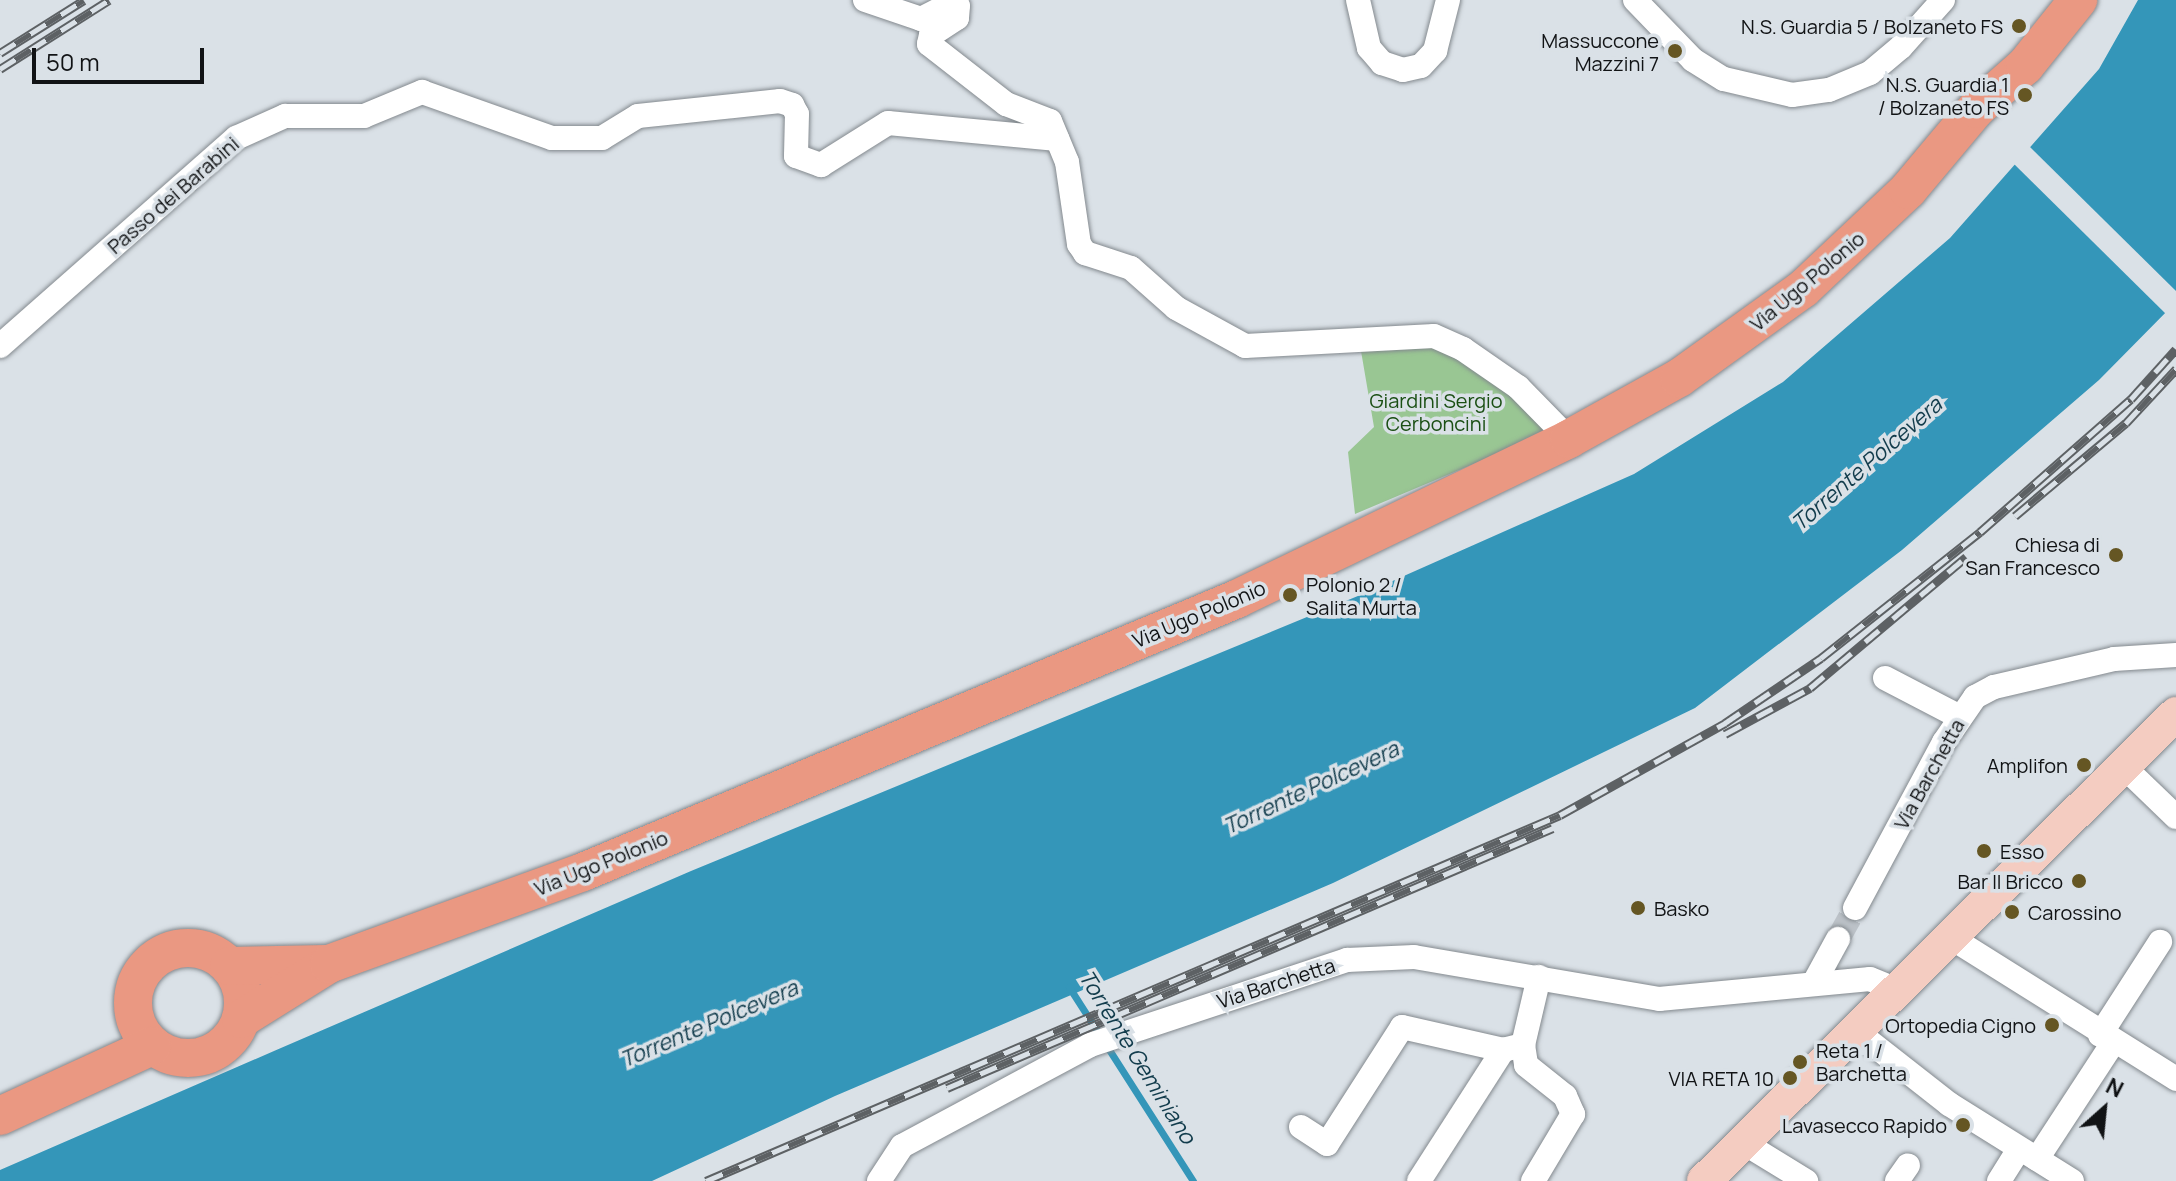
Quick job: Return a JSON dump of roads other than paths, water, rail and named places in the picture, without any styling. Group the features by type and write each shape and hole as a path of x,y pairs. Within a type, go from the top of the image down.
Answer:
{"main road":[{"name":"Via Ugo Polonio","path":"329,964 229,966 199,948 163,953 137,979 143,1030 177,1057 204,1056 233,1035 241,1019 329,964 583,872 1237,599 1569,439 1679,378 1783,306 1908,190 1976,109 2025,66 2078,0"},
{"path":"1704,1181 2176,714"},
{"path":"229,966 240,984 241,1019"},
{"name":"Via Ugo Polonio","path":"0,1116 90,1075 143,1030"}],"street":[{"path":"865,0 921,19 950,4 958,6 957,18 931,35 932,48 1006,104 1050,121 1067,162 1079,244 1085,253 1131,268 1176,308 1245,346 1434,336 1463,349 1518,387 1569,439"},
{"path":"1358,0 1369,48 1382,63 1403,70 1421,66 1435,51 1448,0"},
{"path":"1635,0 1693,60 1724,79 1792,95 1829,90 1870,73 1901,47 1943,0"},
{"name":"Passo dei Barabini","path":"0,346 236,138 285,116 364,116 422,92 552,138 602,138 638,116 780,101 797,114 796,156 821,165 888,123 1057,139"},
{"path":"1691,347 1762,296 1783,306"},
{"name":"Via Barchetta","path":"1855,908 1960,717 1975,697 1994,687 2114,659 2176,655"},
{"path":"1885,678 1960,717"},
{"path":"2124,767 2176,817"},
{"path":"1950,937 2106,1039 2176,1079"},
{"path":"1815,981 1838,939"},
{"path":"1999,1181 2028,1154 2106,1039 2160,942"},
{"name":"Via Barchetta","path":"879,1181 902,1146 1090,1045 1347,960 1414,957 1659,999 1815,981 1870,979 1897,990"},
{"path":"1426,1178 1513,1047 1539,977"},
{"path":"1301,1127 1327,1144 1402,1027 1513,1047 1526,1065 1565,1096 1573,1114 1533,1181"},
{"path":"1856,1031 1949,1104 2072,1181"},
{"path":"1744,1143 1806,1181"}],"water":[{"name":"Torrente Polcevera","path":"2138,0 2176,0 2176,302 2099,380 1902,550 1695,708 1333,883 835,1096 652,1181 0,1181 0,1170 274,1051 691,871 1370,591 1634,474 1783,382 1950,238 2099,69"}],"waterway":[{"name":"Torrente Geminiano","path":"1069,987 1193,1181"}],"tunnel":[{"path":"1838,939 1855,908"}],"railway":[{"path":"0,53 84,0"},
{"path":"0,69 109,0"},
{"path":"706,1181 1560,815 1725,723 1821,658 1980,532 2131,399 2176,349"},
{"path":"2015,516 2126,423 2176,369"},
{"path":"1725,734 1810,688 1966,557"},
{"path":"947,1088 1553,828"}],"place":[{"name":"N.S. Guardia 5 / Bolzaneto FS","path":"2019,26"},
{"name":"Massuccone Mazzini 7","path":"1675,51"},
{"name":"N.S. Guardia 1 / Bolzaneto FS","path":"2025,95"},
{"name":"Chiesa di San Francesco","path":"2116,555"},
{"name":"Polonio 2 / Salita Murta","path":"1290,595"},
{"name":"Amplifon","path":"2084,765"},
{"name":"Esso","path":"1984,851"},
{"name":"Bar Il Bricco","path":"2079,881"},
{"name":"Basko","path":"1638,908"},
{"name":"Carossino","path":"2012,912"},
{"name":"Ortopedia Cigno","path":"2052,1025"},
{"name":"Reta 1 / Barchetta","path":"1800,1062"},
{"name":"VIA RETA 10","path":"1790,1078"},
{"name":"Lavasecco Rapido","path":"1963,1125"}],"park label":[{"name":"Giardini Sergio Cerboncini","path":"1436,412"}]}
